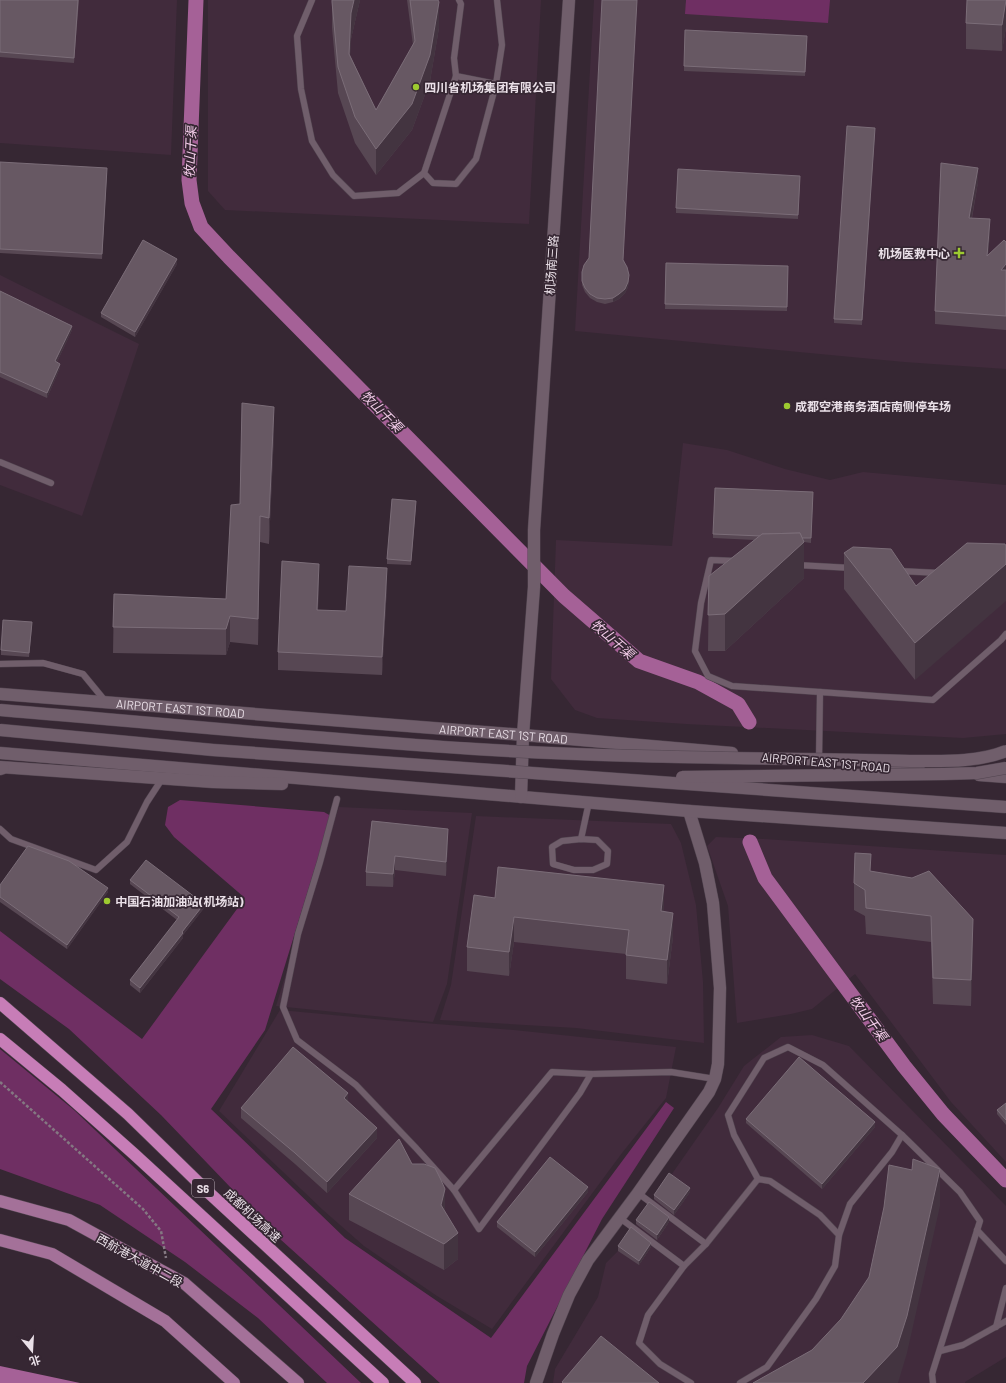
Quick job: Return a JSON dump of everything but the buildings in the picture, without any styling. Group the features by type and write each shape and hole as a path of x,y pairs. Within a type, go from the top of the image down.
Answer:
{"highway":[{"name":"成都机场高速","path":"0,1003 128,1114 207,1191 415,1383"},
{"name":"S6","path":"0,1038 123,1144 383,1383"}],"main road":[{"name":"西航港大道中二段","path":"0,1201 69,1220 184,1283 298,1383"},
{"path":"0,1240 52,1254 165,1320 234,1383"}],"street":[{"name":"机场南三路","path":"521,797 523,734 534,587 534,530 569,0"},
{"name":"AIRPORT EAST 1ST ROAD","path":"0,694 523,734 1006,777"},
{"path":"0,710 475,749 608,755 956,761 983,757 1006,751"},
{"path":"0,730 212,750 1006,807"},
{"path":"0,753 689,811 1006,833"},
{"path":"1,768 263,784 296,784 325,780"},
{"path":"599,778 944,774 977,773 1006,768"},
{"path":"536,1383 552,1334 569,1295 588,1260 638,1194 710,1092 715,1079 719,1053 720,988 713,903 703,856 689,811"}],"lane":[{"path":"312,0 297,36 301,89 312,141 333,175 354,196 398,193 424,173 456,76 454,58 461,4 459,0"},
{"path":"424,173 433,182 456,184 476,159 496,84 502,45 497,0"},
{"path":"456,76 496,84 563,88"},
{"path":"0,462 51,483"},
{"path":"742,562 711,560 701,603 695,652 708,676 732,686 934,700 1006,634"},
{"path":"789,564 860,568"},
{"path":"891,570 946,573"},
{"path":"0,664 43,663 83,674 106,702"},
{"path":"819,761 820,692"},
{"path":"0,828 11,839 96,870 127,842 147,802 162,779"},
{"path":"338,799 298,934 282,1007 297,1040 356,1085 454,1190 479,1229 580,1093 591,1074"},
{"path":"581,839 589,802"},
{"path":"581,839 597,840 608,851 607,864 593,870 574,870 553,864 552,847 562,841 581,839"},
{"path":"758,1179 734,1135 728,1115 764,1058 788,1047 823,1065 902,1135 960,1192 980,1221 932,1374 933,1383"},
{"path":"454,1190 552,1072 591,1074 671,1072 715,1079"},
{"path":"740,1383 766,1367 816,1299 834,1266 839,1236 850,1204 892,1152 902,1135"},
{"path":"758,1179 770,1181 820,1215 839,1236"},
{"path":"691,1383 660,1364 639,1343 648,1315 684,1266 706,1244 758,1179"},
{"path":"638,1194 706,1244"},
{"path":"620,1218 684,1266"},
{"path":"977,1230 1006,1261"},
{"path":"996,1327 1006,1288"},
{"path":"940,1351 963,1345 1006,1321"}],"path":[{"path":"0,1082 143,1209 161,1231 168,1274"}],"shaded area":[{"path":"0,0 177,0 171,155 0,143"},
{"name":"四川省机场集团有限公司","path":"208,0 541,0 529,224 225,210 208,191"},
{"path":"594,0 1006,0 1006,369 904,362 575,331"},
{"path":"686,0 830,0 828,23 685,14"},
{"path":"0,275 139,344 82,516 0,485"},
{"path":"683,443 727,450 785,469 830,480 863,472 1006,485 1006,734 963,738 686,724 597,718 575,710 551,679 556,540 672,546"},
{"path":"180,800 324,812 331,816 265,1030 211,1109 345,1238 491,1338 666,1102 674,1108 602,1219 527,1366 524,1383 440,1383 280,1239 161,1115 69,1029 0,979 0,931 142,1039 245,898 174,837 165,825 168,807"},
{"path":"339,807 472,813 447,984 433,1022 276,1006 317,872"},
{"path":"476,816 671,824 681,843 696,905 703,982 704,1043 576,1028 440,1020 451,985"},
{"path":"716,837 1006,855 1006,1162 951,1102 855,974 812,1009 737,1023 728,906 707,846"},
{"path":"280,1010 514,1030 676,1047 666,1098 622,1153 492,1329 437,1296 364,1246 323,1210 219,1111"},
{"path":"812,1035 849,1046 1006,1206 1006,1357 965,1383 553,1383 555,1369 598,1297 606,1263 618,1251 718,1108 744,1066 781,1037"},
{"path":"0,1049 74,1110 361,1383 327,1383 258,1318 185,1262 100,1205 0,1169"},
{"path":"0,1366 80,1383 0,1383"}],"waterway":[{"name":"牧山干渠","path":"196,0 189,180 192,203 201,227 564,596 639,661 698,682 738,704 749,722"},
{"name":"牧山干渠","path":"750,842 765,878 904,1066 943,1114 1006,1180"}],"place":[{"name":"四川省机场集团有限公司","path":"416,87"},
{"name":"机场医救中心","path":"959,253"},
{"name":"成都空港商务酒店南侧停车场","path":"787,406"},
{"name":"中国石油加油站(机场站)","path":"107,901"}]}
